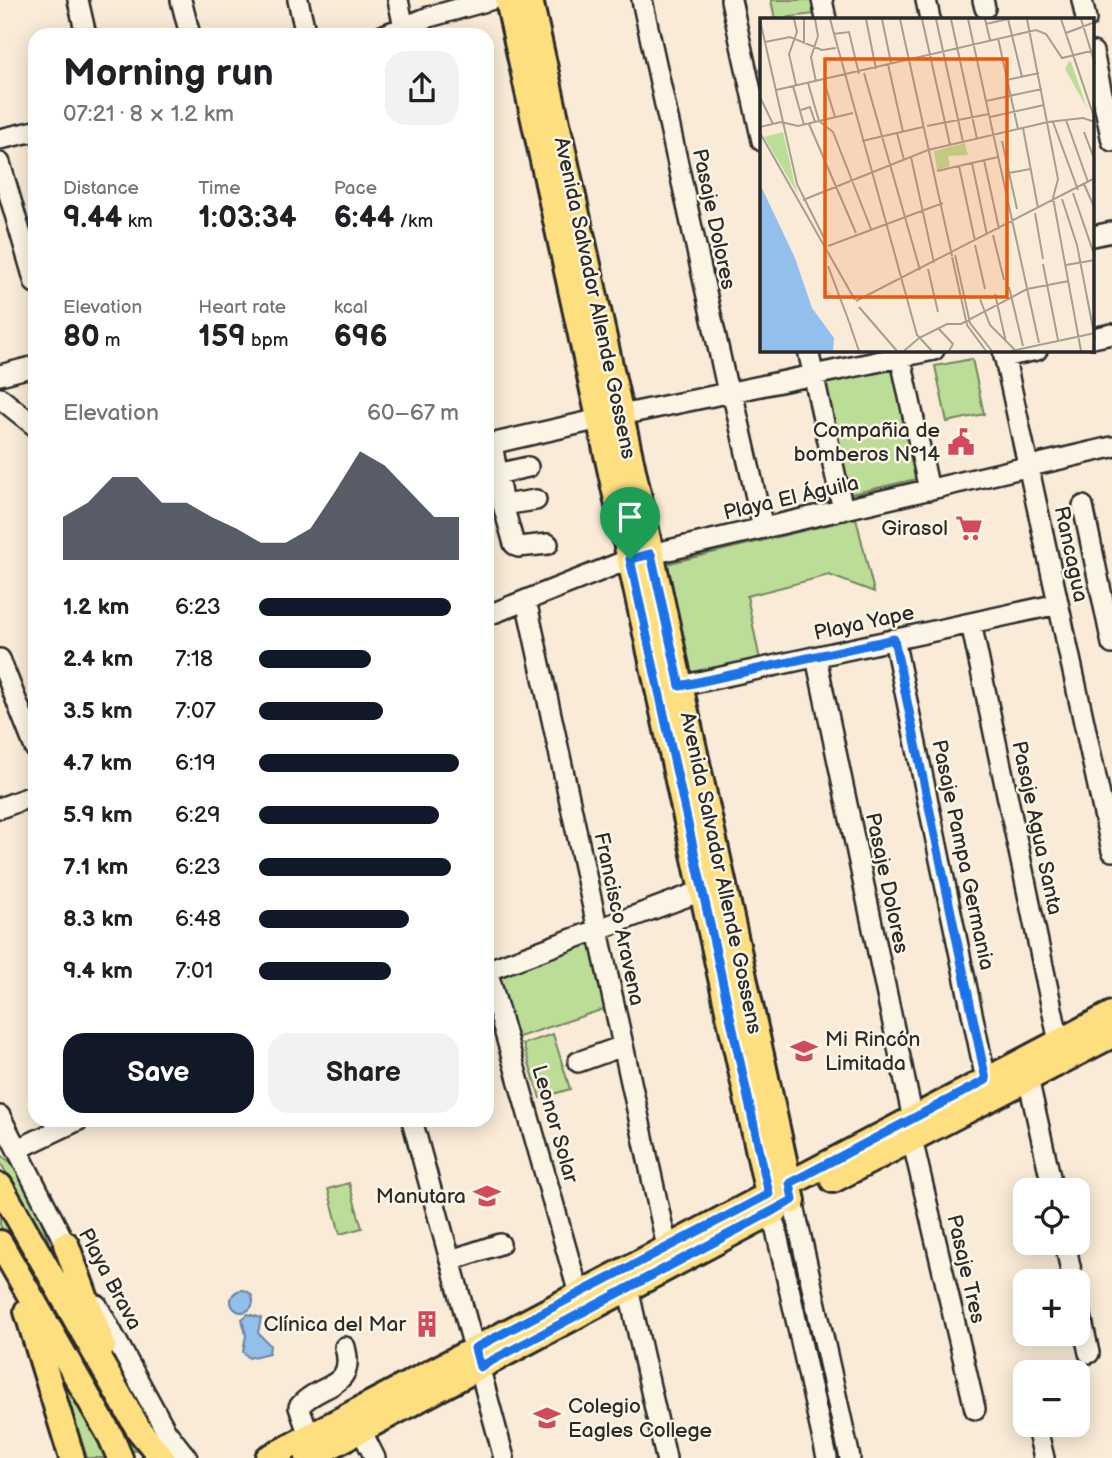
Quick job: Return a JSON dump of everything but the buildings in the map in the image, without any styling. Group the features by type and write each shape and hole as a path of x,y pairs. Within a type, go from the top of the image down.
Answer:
{"main road":[{"name":"Avenida Salvador Allende Gossens","path":"508,0 610,417 781,1198"},
{"name":"Avenida Salvador Allende Gossens","path":"530,0 610,417"},
{"name":"Avenida Salvador Allende Gossens","path":"641,557 680,686 713,887"},
{"path":"912,1129 986,1080 1112,1014"},
{"path":"308,1447 478,1357 628,1288 781,1198 912,1129 1028,1078 1112,1035"},
{"path":"0,1186 139,1430 162,1458"},
{"path":"268,1458 361,1430 579,1294 667,1247 781,1198"},
{"path":"0,1243 111,1437 120,1458"},
{"path":"65,1244 124,1403"},
{"path":"15,1270 72,1458"}],"street":[{"path":"78,0 84,28"},
{"path":"181,0 188,28"},
{"path":"298,0 304,28"},
{"path":"398,0 404,27 490,0"},
{"name":"Pasaje Dolores","path":"642,0 763,528"},
{"path":"731,0 760,132"},
{"path":"822,0 826,18"},
{"path":"926,0 930,18"},
{"path":"1082,0 1086,18"},
{"path":"1094,57 1111,135"},
{"path":"0,139 28,133"},
{"path":"0,163 28,258"},
{"path":"1094,236 1112,232"},
{"path":"1094,338 1112,334"},
{"path":"808,352 843,510"},
{"path":"494,443 813,375 900,353 929,490"},
{"name":"Rancagua","path":"1004,354 1112,851"},
{"path":"0,375 28,368"},
{"path":"0,398 28,420"},
{"name":"Playa El Águila","path":"494,613 641,557 1112,447"},
{"path":"494,463 514,544 518,547 548,544"},
{"path":"497,474 528,467"},
{"path":"503,505 536,500"},
{"path":"1083,506 1112,644"},
{"name":"Francisco Aravena","path":"526,600 667,1247"},
{"name":"Playa Yape","path":"680,686 1058,604"},
{"name":"Pasaje Agua Santa","path":"971,623 1059,1042"},
{"name":"Pasaje Pampa Germania","path":"894,639 986,1080"},
{"name":"Pasaje Dolores","path":"816,657 912,1129"},
{"path":"0,659 28,730"},
{"path":"0,808 28,798"},
{"path":"494,967 713,887"},
{"name":"Leonor Solar","path":"494,994 579,1294"},
{"path":"578,1062 624,1046"},
{"path":"1028,1078 1050,1178"},
{"name":"Playa Brava","path":"0,1116 65,1244 166,1431 187,1458"},
{"path":"18,1149 64,1127"},
{"path":"414,1127 504,1458"},
{"name":"Pasaje Tres","path":"912,1129 975,1409"},
{"name":"Avenida Salvador Allende Gossens","path":"781,1198 827,1458"},
{"name":"Avenida Salvador Allende Gossens","path":"781,1198 850,1458"},
{"path":"451,1260 500,1244"},
{"path":"628,1288 666,1458"},
{"path":"1087,1346 1089,1353"},
{"path":"308,1447 299,1407 344,1374 349,1361 345,1347"},
{"path":"361,1430 374,1458"},
{"path":"1040,1437 1044,1458"}],"green space":[{"path":"771,0 812,0 815,14 775,18"},
{"path":"972,359 984,414 947,422 935,366"},
{"path":"892,362 921,474 916,479 847,495 821,383"},
{"path":"856,518 874,592 829,575 747,596 760,660 685,679 662,565"},
{"path":"594,938 607,1008 516,1038 499,973"},
{"path":"553,1034 570,1089 540,1098 523,1044"},
{"path":"0,1154 23,1172 56,1261 0,1162"},
{"path":"349,1183 362,1228 340,1234 328,1189"},
{"path":"0,1209 145,1446 128,1453 0,1225"},
{"path":"43,1337 110,1449 107,1458 80,1458"}],"water":[{"path":"242,1290 250,1293 253,1301 250,1309 242,1312 234,1309 231,1301 234,1293"},
{"path":"248,1314 261,1318 258,1333 270,1345 269,1353 249,1358 243,1352 246,1335 242,1319"}],"place":[{"name":"Compañia de bomberos Nº14","path":"961,442"},
{"name":"Girasol","path":"969,528"},
{"name":"Mi Rincón Limitada","path":"804,1051"},
{"name":"Manutara","path":"487,1196"},
{"name":"Clínica del Mar","path":"427,1324"},
{"name":"Colegio Eagles College","path":"547,1418"}],"route":[{"path":"651,554 680,686 894,639 986,1080 790,1183 793,1200 480,1367 475,1348 769,1194 630,559 651,554"}]}
